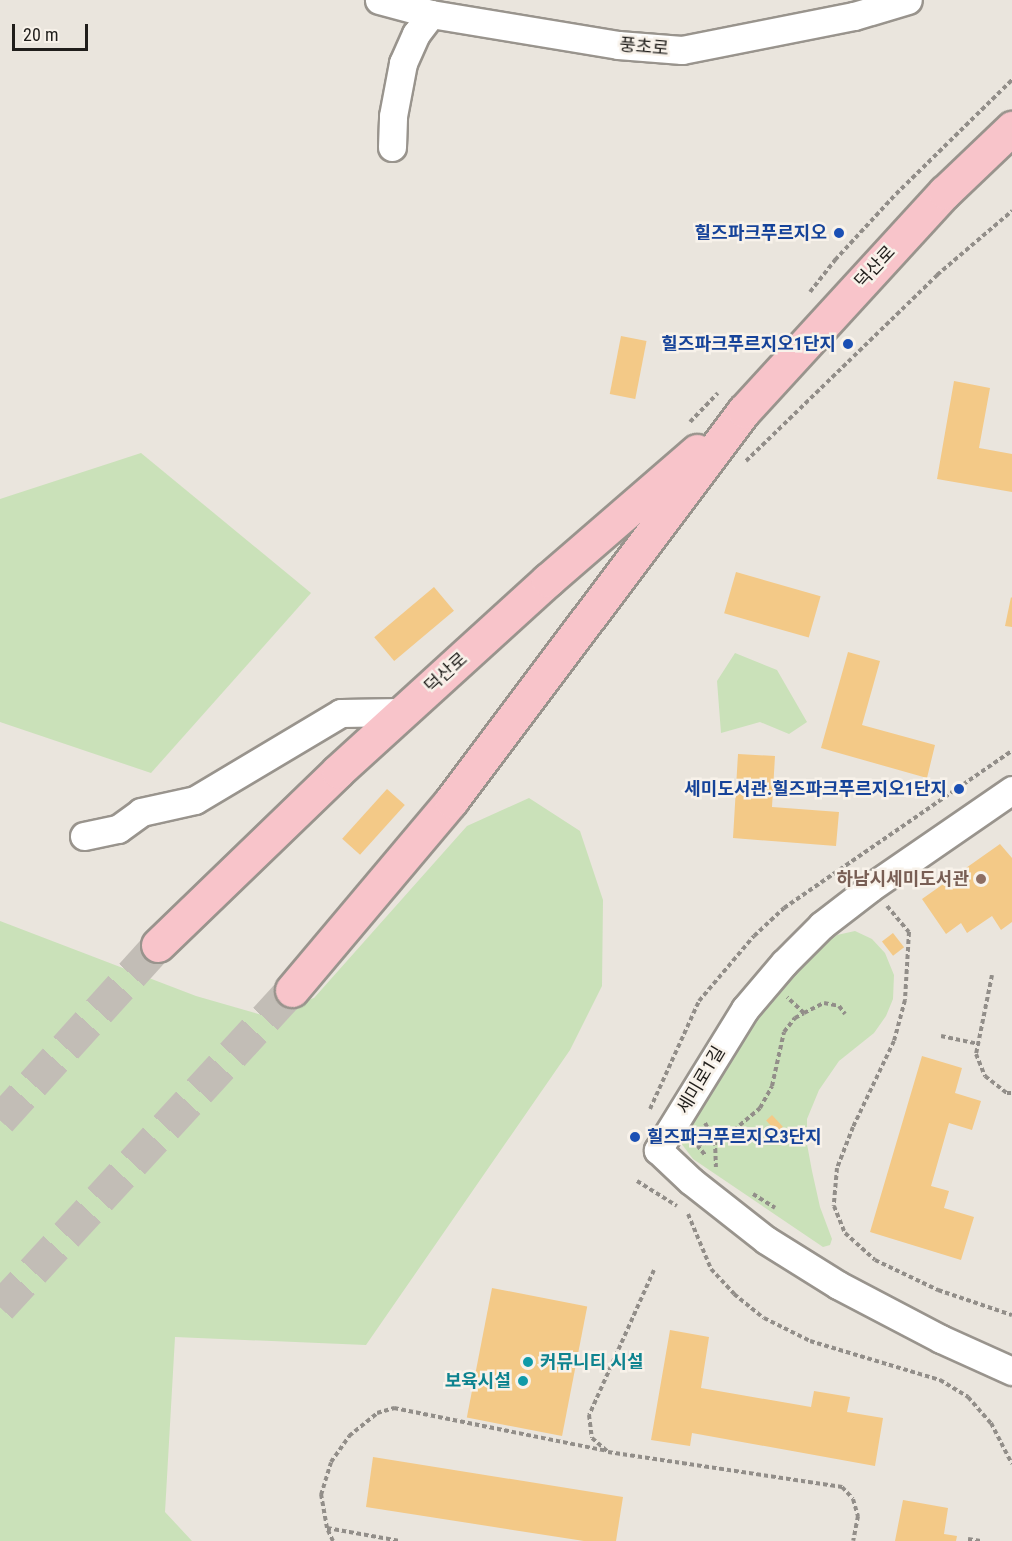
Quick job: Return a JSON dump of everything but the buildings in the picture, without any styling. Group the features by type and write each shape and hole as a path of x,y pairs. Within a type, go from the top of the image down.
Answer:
{"main road":[{"name":"덕산로","path":"292,990 451,801 744,411 945,192 1012,128"},
{"name":"덕산로","path":"158,945 403,712 548,580 744,411"}],"street":[{"name":"풍초로","path":"380,0 431,14 618,45 682,50 854,16 908,0"},
{"path":"392,147 393,116 403,63 416,34 431,14"},
{"path":"84,836 118,829 141,812 195,800 341,713 403,712"},
{"name":"세미로1길","path":"1012,790 870,888 822,925 784,963 746,1009 658,1150 691,1181 765,1240 838,1286 941,1339 1012,1371"}],"path":[{"path":"740,468 937,275 1012,211"},
{"path":"870,888 909,932 905,1000 894,1041 853,1127 837,1168 834,1206 845,1233 875,1260 938,1290 1012,1315"},
{"path":"992,975 976,1054 985,1076 1012,1094"},
{"path":"784,995 804,1013"},
{"path":"698,1135 697,1145 715,1141 734,1130 760,1108 772,1086 784,1032 795,1018 824,1003 839,1006 845,1014"},
{"path":"941,1036 978,1044"},
{"path":"699,1125 701,1114 715,1141 717,1169"},
{"path":"637,1181 687,1212 711,1269 734,1294 764,1318 810,1341 940,1380 968,1397 991,1423 1012,1459"},
{"path":"746,1188 775,1208"},
{"path":"608,1452 592,1437 590,1415 654,1270"},
{"path":"333,1541 327,1528 321,1495 331,1462 349,1436 377,1413 394,1408 608,1452 842,1487 854,1499 858,1516 853,1541"},
{"path":"327,1528 400,1541"},
{"path":"968,1539 981,1541"}],"green space":[{"path":"141,453 311,593 151,773 0,722 0,499"},
{"path":"735,653 777,670 807,722 789,734 760,722 721,733 717,681"},
{"path":"529,798 580,831 603,900 602,986 570,1050 366,1345 175,1337 165,1512 192,1541 0,1541 0,921 196,996 262,1015 314,998 467,826"},
{"path":"855,931 872,939 885,953 894,975 893,999 886,1016 874,1033 839,1061 819,1090 807,1119 807,1144 812,1171 820,1207 832,1239 830,1245 823,1247 693,1159 681,1143 685,1119 738,1040 801,961 837,935"}],"tunnel":[{"path":"0,1120 158,945"},
{"path":"0,1307 292,990"}],"place":[{"name":"힐즈파크푸르지오","path":"839,233"},
{"name":"힐즈파크푸르지오1단지","path":"848,344"},
{"name":"세미도서관.힐즈파크푸르지오1단지","path":"959,789"},
{"name":"하남시세미도서관","path":"981,879"},
{"name":"힐즈파크푸르지오3단지","path":"635,1137"},
{"name":"커뮤니티 시설","path":"528,1362"},
{"name":"보육시설","path":"523,1381"}]}
